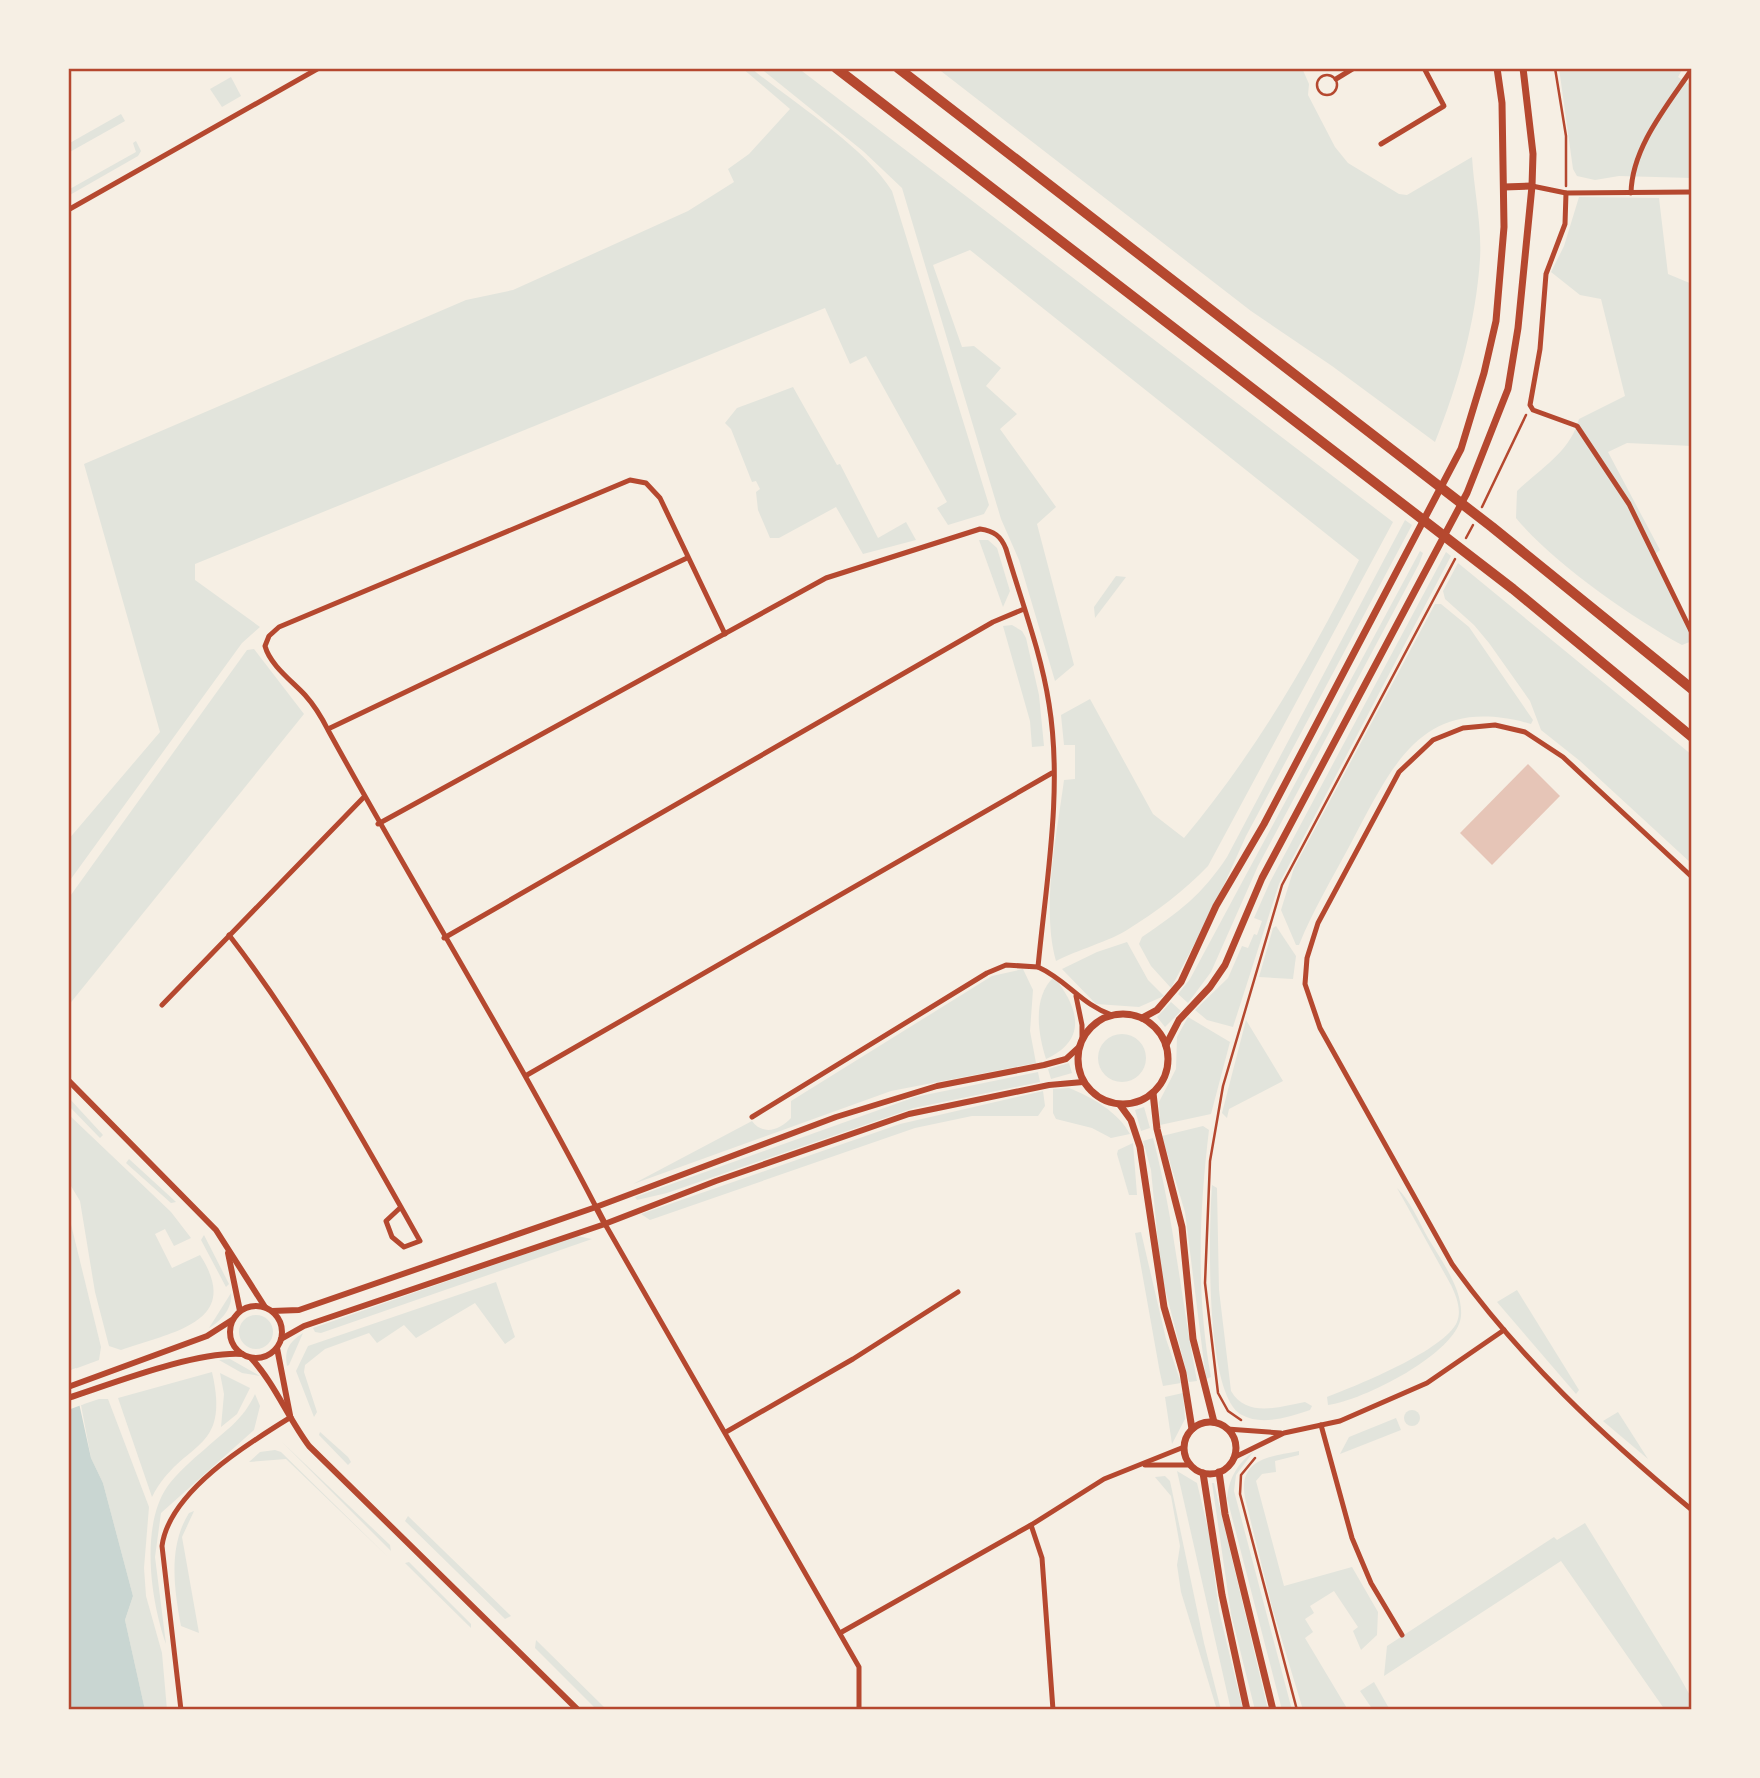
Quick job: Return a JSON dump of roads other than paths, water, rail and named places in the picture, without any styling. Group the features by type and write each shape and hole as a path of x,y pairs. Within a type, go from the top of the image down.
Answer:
{"highway":[{"path":"836,68 1403,504 1692,737"},
{"path":"898,68 1492,527 1692,690"}],"main road":[{"path":"1142,1018 1157,1010 1181,982 1216,906 1264,824 1461,449 1484,373 1496,321 1504,227 1502,103 1497,68"},
{"path":"1166,1045 1180,1020 1210,987 1225,965 1262,878 1467,493 1508,389 1518,328 1532,186 1533,154 1523,68"},
{"path":"1504,187 1532,186"},
{"path":"1125,1014 1142,1018 1157,1029 1166,1045 1167,1071 1153,1093 1138,1102 1120,1105 1095,1096 1083,1082 1077,1066 1080,1044 1092,1025 1112,1015 1125,1014"},
{"path":"1153,1093 1157,1129 1182,1227 1192,1339 1214,1422"},
{"path":"1120,1105 1131,1120 1140,1147 1164,1307 1183,1373 1192,1429 1184,1447 1191,1465 1203,1473 1219,1472 1233,1458 1235,1442 1227,1429 1214,1422 1203,1423 1192,1429"},
{"path":"1219,1472 1225,1514 1273,1710"},
{"path":"1203,1473 1226,1616 1247,1710"}],"street":[{"path":"68,210 319,68"},
{"path":"1336,79 1354,68"},
{"path":"1381,144 1444,106 1424,68"},
{"path":"1631,192 1635,163 1658,119 1692,69"},
{"path":"1532,186 1566,193 1692,192"},
{"path":"1566,193 1565,224 1546,274 1540,349 1530,405 1533,410 1577,426 1629,504 1692,633"},
{"path":"724,634 653,488 640,480 630,480 279,627 269,636 265,646 269,656 307,697 328,729 378,824 527,1075 605,1224 859,1667 859,1710"},
{"path":"378,824 578,717 826,578 980,529 993,532 1003,541 1049,705 1051,829 1038,967"},
{"path":"328,729 687,558"},
{"path":"444,938 993,622 1024,609"},
{"path":"1692,877 1547,746 1525,732 1508,727 1478,726 1433,740 1399,772 1318,923 1307,958 1306,985 1320,1028 1452,1264 1504,1331 1590,1423 1692,1510"},
{"path":"527,1075 1052,773"},
{"path":"162,1005 363,797"},
{"path":"229,935 311,1052 401,1207 420,1241 404,1247 392,1237 386,1221 401,1207"},
{"path":"752,1117 987,973 1006,965 1038,967 1063,981 1076,996 1094,1009 1112,1015"},
{"path":"68,1387 208,1336 232,1320 240,1311 251,1306 299,1310 596,1207 836,1117 937,1086 1066,1059 1080,1044 1082,1025 1076,996"},
{"path":"68,1080 202,1214 268,1309 281,1323 281,1339 277,1348 269,1354 251,1358"},
{"path":"281,1339 304,1326 605,1224 716,1181 909,1114 1049,1085 1083,1082"},
{"path":"227,1248 240,1311"},
{"path":"726,1432 853,1359 958,1292"},
{"path":"232,1320 230,1340 268,1377 309,1446 578,1710"},
{"path":"1233,1458 1284,1433 1321,1425 1377,1407 1427,1383 1504,1331"},
{"path":"277,1348 291,1417"},
{"path":"68,1398 214,1356 242,1354"},
{"path":"181,1710 162,1546 164,1531 178,1506 194,1490 255,1440 291,1417"},
{"path":"1321,1425 1352,1538 1371,1583 1402,1635"},
{"path":"1227,1429 1284,1433"},
{"path":"840,1633 1031,1525 1104,1479 1184,1447"},
{"path":"1138,1465 1191,1465"},
{"path":"1031,1525 1042,1558 1054,1710"}],"lane":[{"path":"1328,75 1336,79 1337,87 1333,93 1326,95 1319,92 1317,85 1320,77 1328,75"}]}
